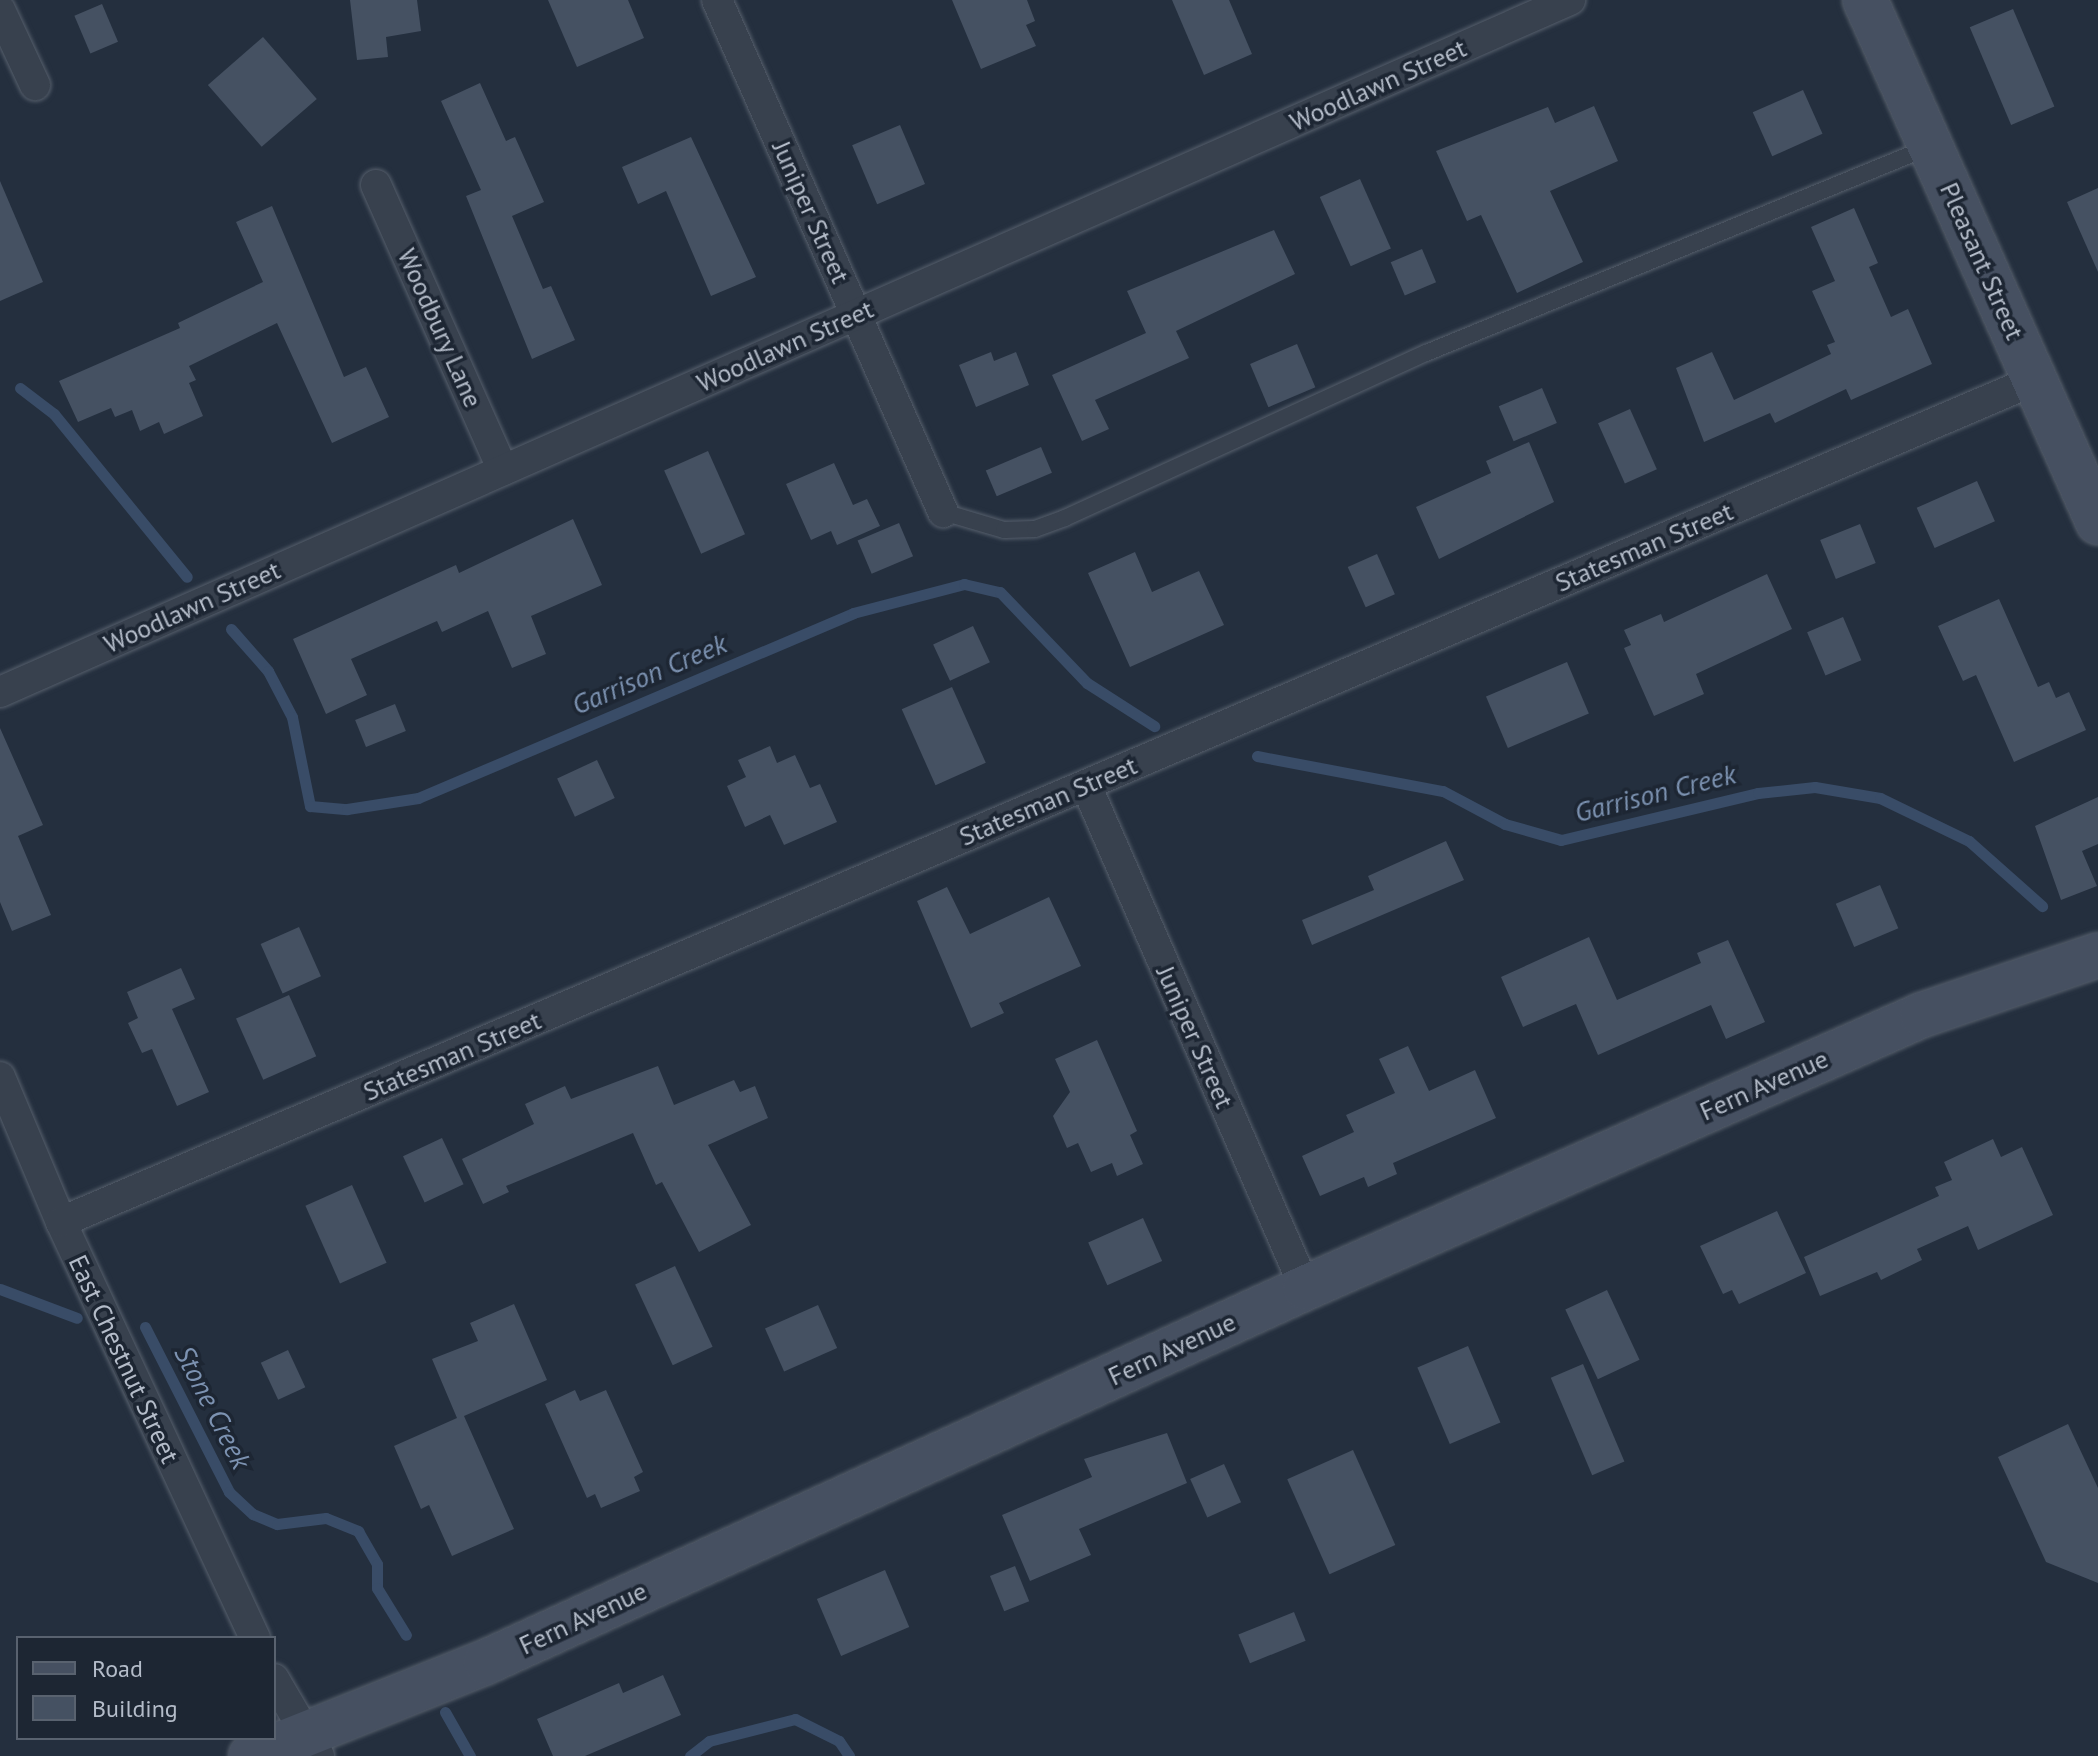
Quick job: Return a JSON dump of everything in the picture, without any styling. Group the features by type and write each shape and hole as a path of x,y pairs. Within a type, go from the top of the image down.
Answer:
{"main road":[{"name":"Pleasant Street","path":"1865,0 2098,522"},
{"name":"Fern Avenue","path":"251,1756 311,1744 1305,1288 1922,1015 2098,955"}],"street":[{"name":"Juniper Street","path":"717,0 943,512"},
{"name":"Woodlawn Street","path":"0,692 1570,0"},
{"path":"0,10 35,85"},
{"name":"Woodbury Lane","path":"376,185 503,470"},
{"name":"Statesman Street","path":"61,1222 2035,380"},
{"name":"Juniper Street","path":"1086,785 1305,1288"},
{"name":"East Chestnut Street","path":"0,1077 61,1222 254,1636"},
{"path":"276,1683 311,1744"}],"lane":[{"path":"943,512 1004,530 1035,529 1065,518 1426,353 1930,146"}],"building":[{"path":"350,0 417,0 421,31 386,37 388,57 357,60"},
{"path":"548,0 628,0 644,38 577,67"},
{"path":"952,0 1027,0 1035,21 1026,25 1036,46 981,69"},
{"path":"1172,0 1229,0 1252,54 1204,75"},
{"path":"102,4 118,42 90,53 74,16"},
{"path":"2013,9 2054,107 2011,125 1970,27"},
{"path":"263,37 317,99 262,147 208,85"},
{"path":"480,83 506,141 515,137 544,202 512,216 543,289 551,286 575,340 532,359 466,196 481,190 441,101"},
{"path":"1803,90 1823,134 1772,156 1753,112"},
{"path":"1594,106 1618,161 1550,191 1583,262 1517,293 1481,215 1467,221 1436,151 1548,107 1555,123"},
{"path":"900,125 925,184 877,204 852,145"},
{"path":"691,137 756,277 711,296 666,191 638,204 622,167"},
{"path":"1360,179 1391,248 1351,266 1320,197"},
{"path":"0,181 43,282 0,301"},
{"path":"2098,188 2098,272 2067,202"},
{"path":"272,206 344,377 366,367 389,417 332,443 277,323 189,366 196,380 189,383 203,416 164,434 159,422 140,431 132,410 115,417 111,408 78,422 59,381 180,328 178,323 263,282 236,222"},
{"path":"1854,208 1878,263 1869,267 1891,317 1908,309 1932,364 1851,400 1846,389 1775,423 1770,413 1704,442 1676,368 1712,352 1734,400 1831,354 1827,345 1835,342 1812,291 1835,281 1811,227"},
{"path":"1274,230 1295,274 1176,331 1189,358 1095,400 1109,429 1082,441 1052,375 1146,333 1127,291"},
{"path":"1422,249 1436,282 1405,295 1391,262"},
{"path":"1297,344 1315,387 1268,407 1250,364"},
{"path":"991,352 994,361 1016,352 1029,385 976,407 959,365"},
{"path":"1542,388 1557,423 1514,441 1499,406"},
{"path":"1630,409 1657,469 1625,484 1598,423"},
{"path":"1529,442 1554,502 1439,559 1416,507 1491,473 1486,461"},
{"path":"1041,447 1052,473 997,496 986,470"},
{"path":"708,451 745,534 701,554 664,471"},
{"path":"834,463 853,505 867,499 880,526 837,545 831,531 811,540 786,484"},
{"path":"1977,481 1995,521 1935,548 1917,508"},
{"path":"573,519 602,585 531,616 546,654 512,668 488,611 442,632 437,621 351,659 367,695 326,714 293,639 456,565 459,573"},
{"path":"899,523 913,556 872,574 858,541"},
{"path":"1860,524 1876,563 1836,579 1820,540"},
{"path":"1135,552 1152,592 1199,571 1224,625 1130,667 1088,573"},
{"path":"1377,554 1395,594 1366,607 1348,567"},
{"path":"1767,574 1792,629 1696,674 1704,694 1654,716 1624,648 1631,645 1624,630 1661,614 1664,622"},
{"path":"1999,599 2038,687 2049,682 2056,698 2069,692 2086,730 2014,762 1976,675 1963,681 1938,626"},
{"path":"1843,617 1861,660 1825,676 1807,632"},
{"path":"973,626 990,662 950,681 933,645"},
{"path":"1567,662 1589,714 1508,748 1486,696"},
{"path":"952,687 986,763 936,785 902,709"},
{"path":"395,704 406,731 366,747 355,720"},
{"path":"0,728 43,825 18,836 51,915 12,931 0,902"},
{"path":"770,746 777,763 795,755 810,788 820,784 837,822 784,845 770,815 745,827 727,786 746,777 738,760"},
{"path":"597,760 615,798 575,817 557,779"},
{"path":"2098,797 2098,844 2082,851 2097,886 2061,900 2035,826"},
{"path":"1446,841 1464,880 1312,945 1302,920 1374,890 1368,876"},
{"path":"1880,885 1898,928 1854,947 1836,904"},
{"path":"947,887 970,934 1049,897 1081,966 999,1003 1004,1013 971,1028 917,901"},
{"path":"299,927 321,976 283,993 261,944"},
{"path":"1589,937 1617,1000 1701,963 1697,953 1728,940 1765,1022 1726,1039 1711,1005 1598,1055 1576,1004 1523,1027 1501,977"},
{"path":"181,968 195,999 172,1009 209,1092 177,1106 152,1049 142,1053 128,1023 138,1018 127,992"},
{"path":"289,995 316,1056 263,1080 236,1019"},
{"path":"1097,1040 1137,1131 1130,1135 1143,1164 1117,1176 1112,1163 1091,1172 1078,1143 1067,1148 1053,1116 1070,1092 1055,1059"},
{"path":"1408,1046 1429,1091 1475,1070 1496,1118 1393,1163 1397,1174 1368,1187 1364,1177 1320,1196 1302,1156 1354,1132 1346,1115 1395,1093 1379,1059"},
{"path":"658,1066 674,1105 734,1080 740,1092 755,1086 768,1118 708,1145 751,1225 699,1252 662,1182 656,1185 633,1133 506,1186 509,1192 483,1204 462,1159 534,1124 525,1104 565,1086 571,1099"},
{"path":"442,1138 464,1184 425,1202 403,1156"},
{"path":"1993,1139 2001,1157 2022,1147 2053,1215 1978,1250 1968,1226 1917,1249 1922,1260 1881,1280 1877,1272 1820,1296 1804,1257 1939,1196 1935,1187 1952,1180 1944,1162"},
{"path":"352,1185 387,1263 340,1283 305,1206"},
{"path":"1777,1211 1806,1273 1739,1304 1732,1290 1723,1294 1700,1246"},
{"path":"1143,1218 1162,1261 1107,1285 1088,1242"},
{"path":"675,1266 713,1347 673,1365 635,1285"},
{"path":"1607,1290 1640,1360 1598,1379 1565,1309"},
{"path":"514,1304 547,1380 464,1416 514,1529 452,1556 429,1505 421,1509 394,1446 457,1418 432,1359 478,1341 470,1323"},
{"path":"818,1305 837,1348 784,1372 765,1329"},
{"path":"1468,1346 1500,1422 1450,1444 1417,1367"},
{"path":"288,1350 305,1387 278,1400 261,1363"},
{"path":"1583,1364 1624,1462 1592,1475 1551,1378"},
{"path":"575,1390 580,1401 606,1390 643,1472 634,1477 640,1491 601,1508 595,1494 587,1498 545,1404"},
{"path":"2068,1424 2098,1488 2098,1583 2046,1562 1998,1457"},
{"path":"1167,1433 1187,1483 1079,1529 1091,1555 1030,1581 1002,1515 1092,1477 1084,1459"},
{"path":"1353,1450 1395,1545 1330,1574 1287,1479"},
{"path":"1224,1464 1241,1502 1207,1517 1190,1479"},
{"path":"1015,1566 1029,1601 1004,1611 990,1576"},
{"path":"885,1570 909,1627 841,1656 817,1599"},
{"path":"1294,1612 1306,1641 1250,1663 1238,1634"},
{"path":"663,1675 681,1715 585,1756 553,1756 537,1719 619,1683 623,1693"}],"waterway":[{"name":"Garrison Creek","path":"20,388 54,414 187,577"},
{"name":"Garrison Creek","path":"231,629 268,671 292,717 310,806 347,809 418,798 853,613 964,584 1000,592 1087,683 1154,726"},
{"name":"Garrison Creek","path":"1257,756 1443,791 1505,824 1561,840 1758,793 1815,787 1880,798 1969,841 2042,906"},
{"name":"Stone Creek","path":"0,1289 77,1318"},
{"name":"Stone Creek","path":"145,1327 229,1492 253,1514 277,1524 326,1518 358,1531 377,1564 377,1588 406,1635"},
{"name":"Stone Creek","path":"445,1712 470,1756"},
{"name":"Stone Creek","path":"690,1756 709,1741 795,1719 839,1741 849,1756"}]}
